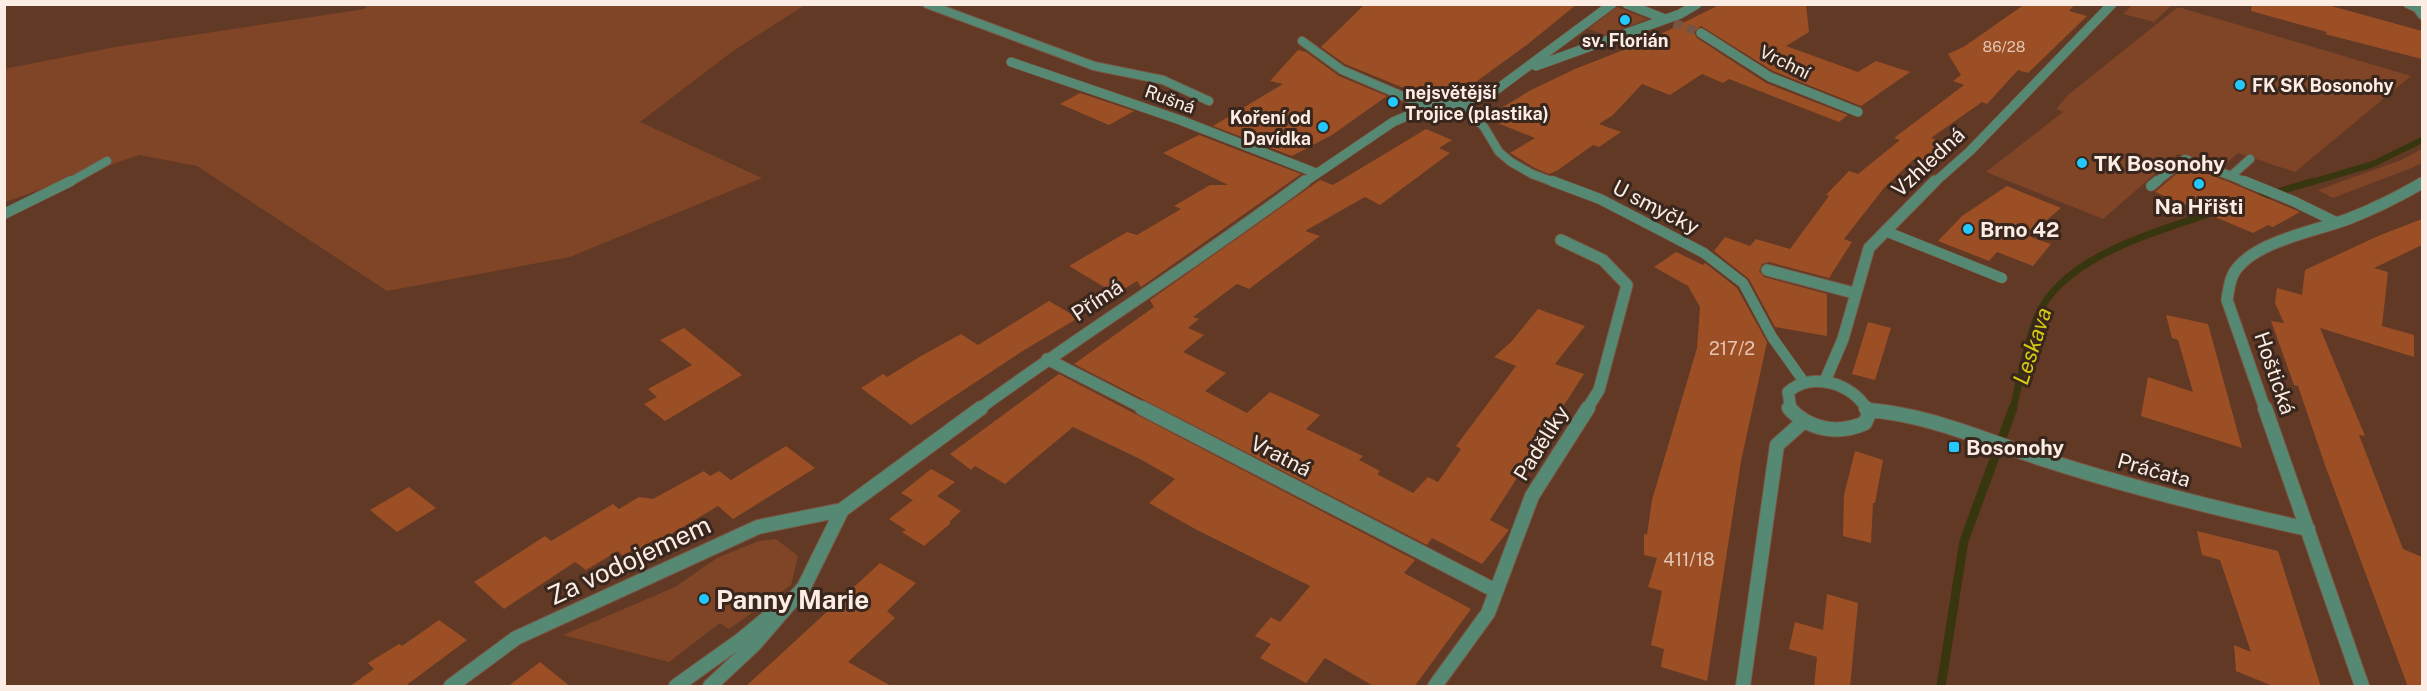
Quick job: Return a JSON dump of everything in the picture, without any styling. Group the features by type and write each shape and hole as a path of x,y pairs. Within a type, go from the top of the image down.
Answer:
{"street":[{"path":"1526,70 1612,4"},
{"path":"1627,4 1674,23"},
{"path":"1526,70 1680,14 1697,4"},
{"name":"Vzhledná","path":"1825,381 1843,339 1854,293 1869,248 1922,193 1970,151 2112,4"},
{"name":"Vrchní","path":"1701,33 1770,77 1858,112"},
{"name":"Rušná","path":"1011,62 1180,120 1316,173"},
{"name":"Přímá","path":"710,687 754,645 804,587 842,510 1047,359 1250,223 1316,173 1393,122 1428,107 1460,103 1496,90 1526,70"},
{"name":"Hoštická","path":"2362,687 2227,300 2230,278 2244,260 2269,247 2338,223 2398,198 2422,183"},
{"name":"Padělíky","path":"1435,687 1488,613 1532,496 1599,390 1627,285 1603,260 1561,240"},
{"path":"1767,270 1854,293"},
{"name":"Vratná","path":"1047,359 1496,591"},
{"path":"1825,381 1852,392 1868,410 1865,424 1849,431 1824,429 1804,421 1792,410 1787,398 1791,387 1804,382 1825,381"},
{"name":"Práčata","path":"1868,410 1917,415 2051,462 2204,505 2307,529"},
{"path":"1743,687 1777,445 1804,421"},
{"name":"Za vodojemem","path":"451,687 516,638 758,527 842,510"},
{"name":"Přímá","path":"676,687 742,639 804,587"}],"lane":[{"path":"927,4 1094,66 1163,80 1209,101"},
{"path":"2408,4 2417,8 2422,15"},
{"path":"1302,41 1342,70 1428,107"},
{"name":"U smyčky","path":"1460,103 1484,128 1499,152 1511,162 1532,174 1600,199 1662,231 1704,253 1743,283 1772,337 1804,382"},
{"path":"2151,186 2185,159 2259,186 2338,223"},
{"path":"2231,176 2250,159"},
{"path":"4,214 88,173 107,161"},
{"path":"1885,231 2002,278"}],"shaded area":[{"path":"367,5 805,5 733,51 640,122 762,178 570,257 387,291 197,166 139,155 5,202 4,69 115,47 365,9"},
{"path":"2132,5 2172,5 2154,22 2123,14"},
{"path":"1617,7 1648,19 1605,35 1588,29"},
{"name":"FK SK Bosonohy","path":"2178,7 2411,76 2295,172 2238,153 2220,169 2178,154 2103,219 1986,172 2063,112 2056,109 2068,95"},
{"path":"2422,149 2422,163 2414,167 2333,198 2318,190 2401,160"},
{"path":"776,539 798,556 791,585 729,629 720,623 669,662 563,635 675,587 717,558 759,541"}],"building":[{"path":"1365,4 1577,4 1528,44 1473,84 1433,100 1345,64 1321,47"},
{"path":"1721,4 1806,4 1809,32 1786,46 1858,72 1876,61 1910,72 1861,106 1773,71 1701,26 1694,32 1697,38 1766,83 1848,115 1839,122 1729,79 1723,83 1702,74 1670,95 1642,84 1613,115 1599,124 1621,132 1599,147 1593,145 1549,174 1510,153 1535,138 1485,118 1531,90 1575,69 1649,40"},
{"path":"2025,4 2075,4 2069,11 2087,16 2028,73 2018,70 1987,104 1982,102 1931,138 1955,147 1931,167 1913,160 1884,188 1844,239 1852,242 1829,278 1769,262 1762,264 1759,271 1764,277 1827,294 1827,336 1775,327 1749,279 1714,251 1725,237 1750,246 1756,239 1790,249 1829,196 1826,195 1849,171 1858,174 1900,140 1894,138 1964,85 1953,81 1961,75 1948,54 1965,46"},
{"path":"2252,4 2324,4 2422,31 2422,59 2325,34 2327,32 2251,11"},
{"path":"1298,50 1306,52 1339,76 1387,96 1332,135 1292,156 1213,126 1283,84 1270,81"},
{"path":"1080,93 1134,111 1109,125 1060,104"},
{"path":"1426,129 1452,140 1439,148 1450,153 1380,205 1365,197 1305,231 1320,236 1249,289 1237,284 1193,317 1199,319 1188,328 1204,335 1183,352 1226,373 1205,391 1247,413 1270,392 1320,415 1306,429 1363,456 1359,460 1380,471 1377,474 1413,493 1428,477 1438,482 1461,449 1456,446 1516,366 1494,357 1511,342 1538,309 1585,326 1555,364 1584,374 1490,520 1509,530 1482,564 1432,538 1427,545 1074,364 1154,307 1150,300 1320,180 1333,185"},
{"path":"1199,135 1301,174 1141,287 1137,281 1116,294 1069,266 1127,232 1137,235 1181,209 1174,206 1210,185 1228,185 1163,153"},
{"path":"2186,166 2300,212 2273,227 2268,225 2253,233 2155,192"},
{"path":"2007,186 2061,208 2028,236 2051,244 2033,266 1997,252 1989,261 1938,241 1962,216"},
{"path":"2422,219 2422,245 2374,268 2388,272 2382,326 2414,335 2414,357 2320,328 2365,436 2359,435 2403,549 2422,557 2422,687 2408,687 2298,386 2294,385 2271,321 2284,323 2275,303 2277,288 2302,295 2305,270 2378,236"},
{"path":"1676,252 1703,265 1705,263 1737,288 1767,342 1741,461 1707,681 1661,667 1664,649 1651,645 1662,591 1648,587 1657,558 1644,555 1644,534 1647,535 1652,500 1697,348 1700,307 1688,286 1654,267"},
{"path":"1049,301 1078,318 1021,352 911,425 861,388 883,374 887,377 961,334 978,345"},
{"path":"2166,315 2208,324 2242,448 2141,416 2148,377 2193,392 2178,340 2172,338"},
{"path":"1868,322 1891,328 1875,380 1852,374"},
{"path":"684,328 742,375 665,421 644,404 657,397 648,389 692,365 660,340"},
{"path":"1059,374 1415,560 1404,573 1471,609 1414,687 1375,687 1325,658 1306,683 1260,658 1271,644 1255,636 1271,617 1280,622 1310,586 1197,530 1149,503 1175,479 1140,459 1073,427 1005,484 975,466 971,470 950,454"},
{"path":"786,446 815,468 733,519 718,506 658,542 655,539 636,551 634,549 623,556 618,551 586,570 575,562 504,609 474,582 545,536 551,541 613,504 619,509 639,497 653,499 704,471 710,476 719,471 731,480"},
{"path":"1855,451 1883,460 1875,503 1873,503 1871,543 1843,536 1844,495"},
{"path":"931,469 955,482 937,496 961,511 949,522 951,523 924,546 902,532 906,530 889,519 913,500 901,493"},
{"path":"409,487 436,508 397,532 370,510"},
{"path":"2197,531 2278,551 2321,687 2275,687 2236,671 2234,645 2251,652 2220,560 2202,555"},
{"path":"880,563 916,583 887,611 895,618 848,662 893,687 745,687"},
{"path":"1827,594 1858,603 1850,687 1814,687 1817,657 1789,649 1795,622 1823,630"},
{"path":"439,620 467,640 404,687 349,687 374,669 368,663 399,644 402,646"},
{"path":"540,662 571,687 507,687"}],"waterway":[{"name":"Leskava","path":"2309,183 2373,164 2422,140"},
{"name":"Leskava","path":"2254,199 2314,181"},
{"name":"Leskava","path":"2013,409 2026,350 2037,317 2050,295 2068,277 2090,261 2115,248 2217,211"},
{"name":"Leskava","path":"1941,686 1964,541 2013,408"}],"tunnel":[{"path":"1674,23 1701,33"}],"place":[{"name":"sv. Florián","path":"1625,20"},
{"name":"FK SK Bosonohy","path":"2240,85"},
{"name":"nejsvětější Trojice (plastika)","path":"1393,102"},
{"name":"Koření od Davídka","path":"1323,127"},
{"name":"TK Bosonohy","path":"2082,163"},
{"name":"Na Hřišti","path":"2199,184"},
{"name":"Brno 42","path":"1968,229"},
{"name":"Bosonohy","path":"1954,447"},
{"name":"Panny Marie","path":"704,599"}]}
